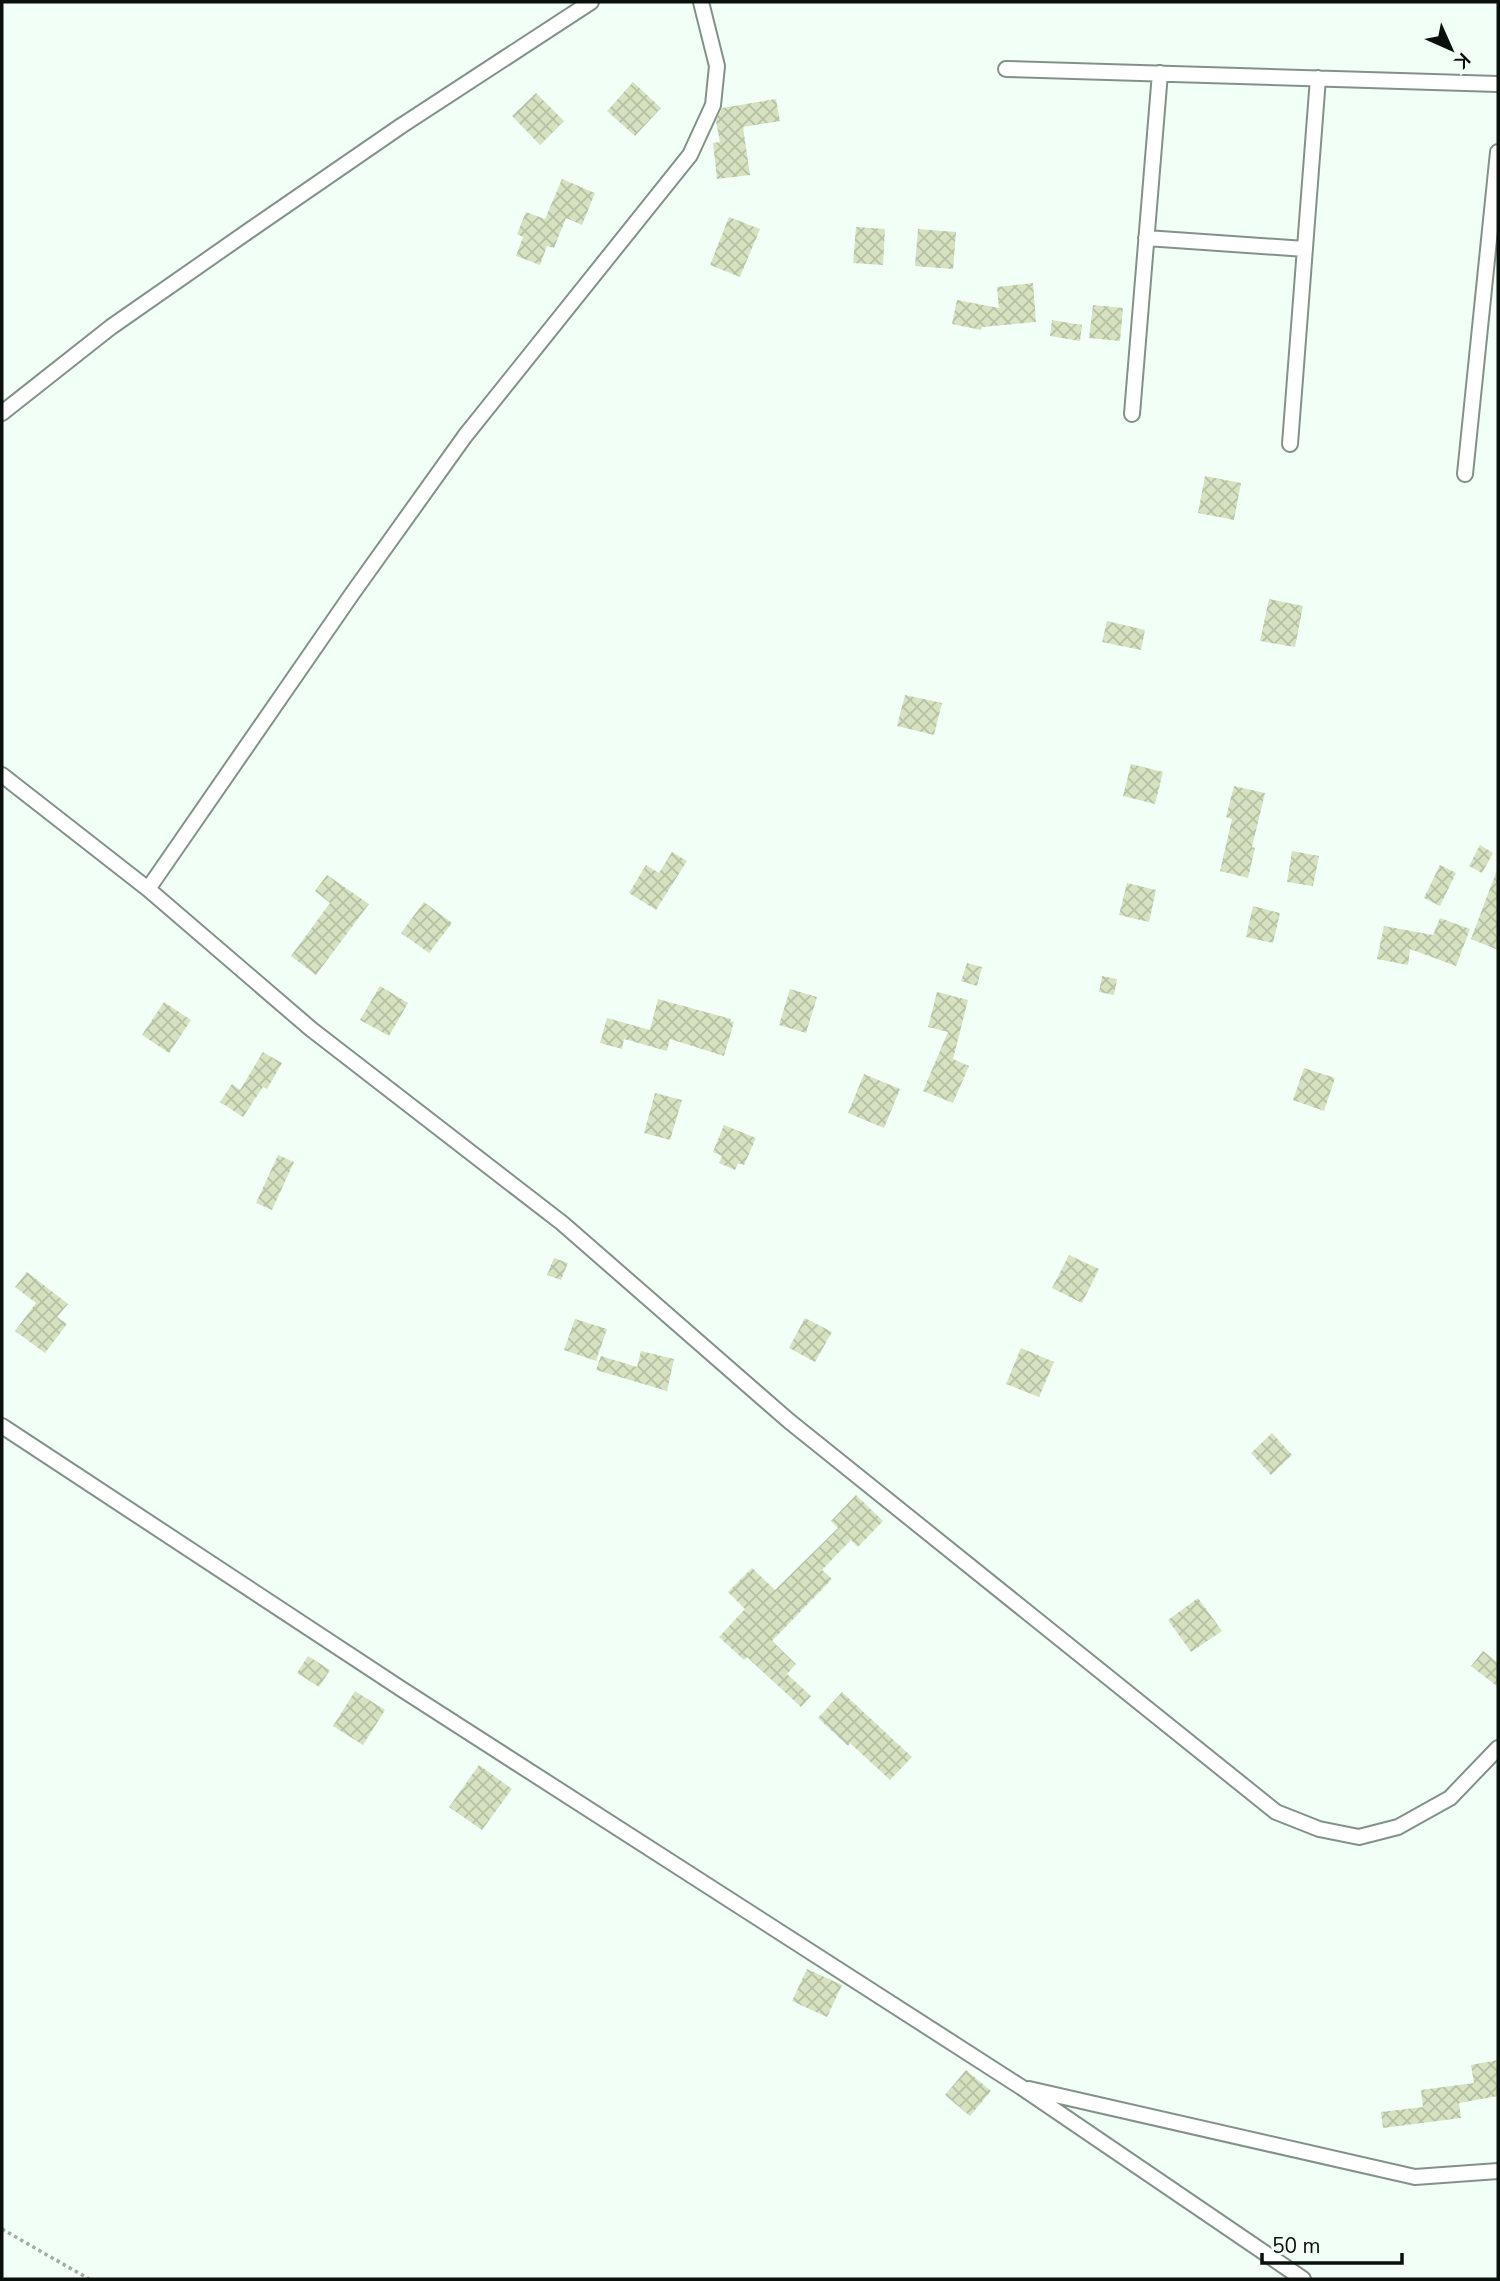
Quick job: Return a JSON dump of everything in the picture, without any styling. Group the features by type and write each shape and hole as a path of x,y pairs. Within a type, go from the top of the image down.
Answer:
{"street":[{"path":"2,413 111,327 401,126 591,2"},
{"path":"148,889 465,436 690,155 713,105 717,66 701,2"},
{"path":"1006,69 1498,84"},
{"path":"1132,414 1160,74"},
{"path":"1290,444 1318,78"},
{"path":"1465,474 1498,152"},
{"path":"1146,238 1305,248"},
{"path":"2,775 148,889 310,1029 562,1223 789,1421 1276,1812 1319,1829 1359,1837 1398,1827 1450,1798 1498,1748"},
{"path":"2,1426 403,1690 1021,2087 1303,2279"},
{"path":"1021,2087 1415,2177 1498,2171"}],"path":[{"path":"2,2229 89,2279"}],"building":[{"path":"633,82 661,108 635,136 607,111"},
{"path":"536,93 564,121 540,145 512,116"},
{"path":"776,99 780,121 743,127 750,175 717,179 713,143 720,142 716,121 722,108"},
{"path":"562,179 595,193 582,225 566,218 554,248 547,246 540,265 516,256 523,237 517,234 526,212 545,219"},
{"path":"729,217 760,229 740,277 710,265"},
{"path":"856,227 885,229 883,265 853,263"},
{"path":"918,229 956,232 953,269 915,266"},
{"path":"1033,283 1036,322 982,327 981,330 952,324 957,300 999,308 997,287"},
{"path":"1093,305 1123,308 1120,341 1089,338"},
{"path":"1052,320 1082,325 1080,341 1050,336"},
{"path":"1205,476 1241,483 1234,520 1198,513"},
{"path":"1269,599 1303,606 1295,647 1260,641"},
{"path":"1107,621 1145,630 1141,650 1102,642"},
{"path":"905,695 942,703 934,735 897,726"},
{"path":"1131,764 1163,772 1155,804 1123,796"},
{"path":"1234,786 1265,793 1252,847 1255,848 1248,878 1220,871 1232,819 1226,817"},
{"path":"1480,845 1493,853 1482,873 1469,866"},
{"path":"1292,851 1319,856 1313,886 1287,882"},
{"path":"672,852 687,861 656,910 629,893 646,865 659,873"},
{"path":"1440,865 1456,873 1440,906 1424,898"},
{"path":"1498,870 1498,950 1471,939"},
{"path":"327,875 369,904 316,975 291,956 330,903 315,891"},
{"path":"1127,883 1156,890 1149,922 1119,915"},
{"path":"424,902 452,923 429,953 401,933"},
{"path":"1253,906 1280,913 1273,943 1246,937"},
{"path":"1440,918 1470,929 1456,966 1410,949 1408,965 1377,959 1384,926 1433,935"},
{"path":"967,963 982,967 977,986 961,981"},
{"path":"1102,976 1117,979 1114,995 1099,992"},
{"path":"380,986 408,1003 389,1036 360,1020"},
{"path":"790,989 817,997 806,1033 779,1025"},
{"path":"937,992 968,1000 953,1059 969,1066 953,1103 923,1091 948,1032 928,1027"},
{"path":"658,999 731,1019 730,1021 734,1022 724,1056 670,1039 667,1051 624,1039 622,1049 600,1043 607,1018 650,1030"},
{"path":"164,1002 191,1020 169,1053 142,1035"},
{"path":"263,1052 282,1063 267,1089 263,1087 243,1117 220,1102 232,1084 240,1090"},
{"path":"1304,1068 1335,1078 1324,1111 1293,1100"},
{"path":"864,1074 900,1089 884,1128 848,1113"},
{"path":"655,1093 682,1100 670,1140 644,1133"},
{"path":"724,1125 756,1138 744,1165 738,1163 735,1170 719,1163 722,1156 713,1152"},
{"path":"278,1155 294,1162 272,1210 256,1203"},
{"path":"1069,1255 1099,1269 1082,1303 1052,1288"},
{"path":"554,1258 568,1263 561,1280 547,1275"},
{"path":"27,1272 68,1304 57,1317 67,1324 45,1353 15,1331 36,1303 15,1287"},
{"path":"805,1318 832,1332 815,1362 789,1348"},
{"path":"575,1319 607,1329 596,1361 564,1350"},
{"path":"1021,1348 1054,1362 1039,1397 1006,1384"},
{"path":"641,1351 674,1359 667,1391 596,1370 601,1356 637,1367"},
{"path":"1272,1433 1292,1455 1271,1475 1251,1453"},
{"path":"856,1495 883,1521 858,1547 851,1540 822,1570 832,1579 772,1641 796,1664 787,1674 811,1696 801,1707 747,1657 744,1660 719,1637 745,1609 728,1592 752,1568 775,1590 838,1528 831,1521"},
{"path":"1198,1598 1222,1631 1191,1652 1168,1620"},
{"path":"1483,1651 1498,1663 1498,1687 1471,1666"},
{"path":"308,1656 330,1670 319,1687 297,1673"},
{"path":"355,1691 385,1710 363,1745 333,1726"},
{"path":"842,1692 912,1757 890,1780 818,1718"},
{"path":"479,1765 512,1789 482,1830 449,1807"},
{"path":"807,1969 842,1985 827,2017 792,2001"},
{"path":"1498,2060 1498,2096 1459,2103 1461,2118 1383,2128 1381,2112 1423,2107 1421,2090 1474,2083 1471,2065"},
{"path":"966,2070 991,2091 970,2116 945,2095"}]}
